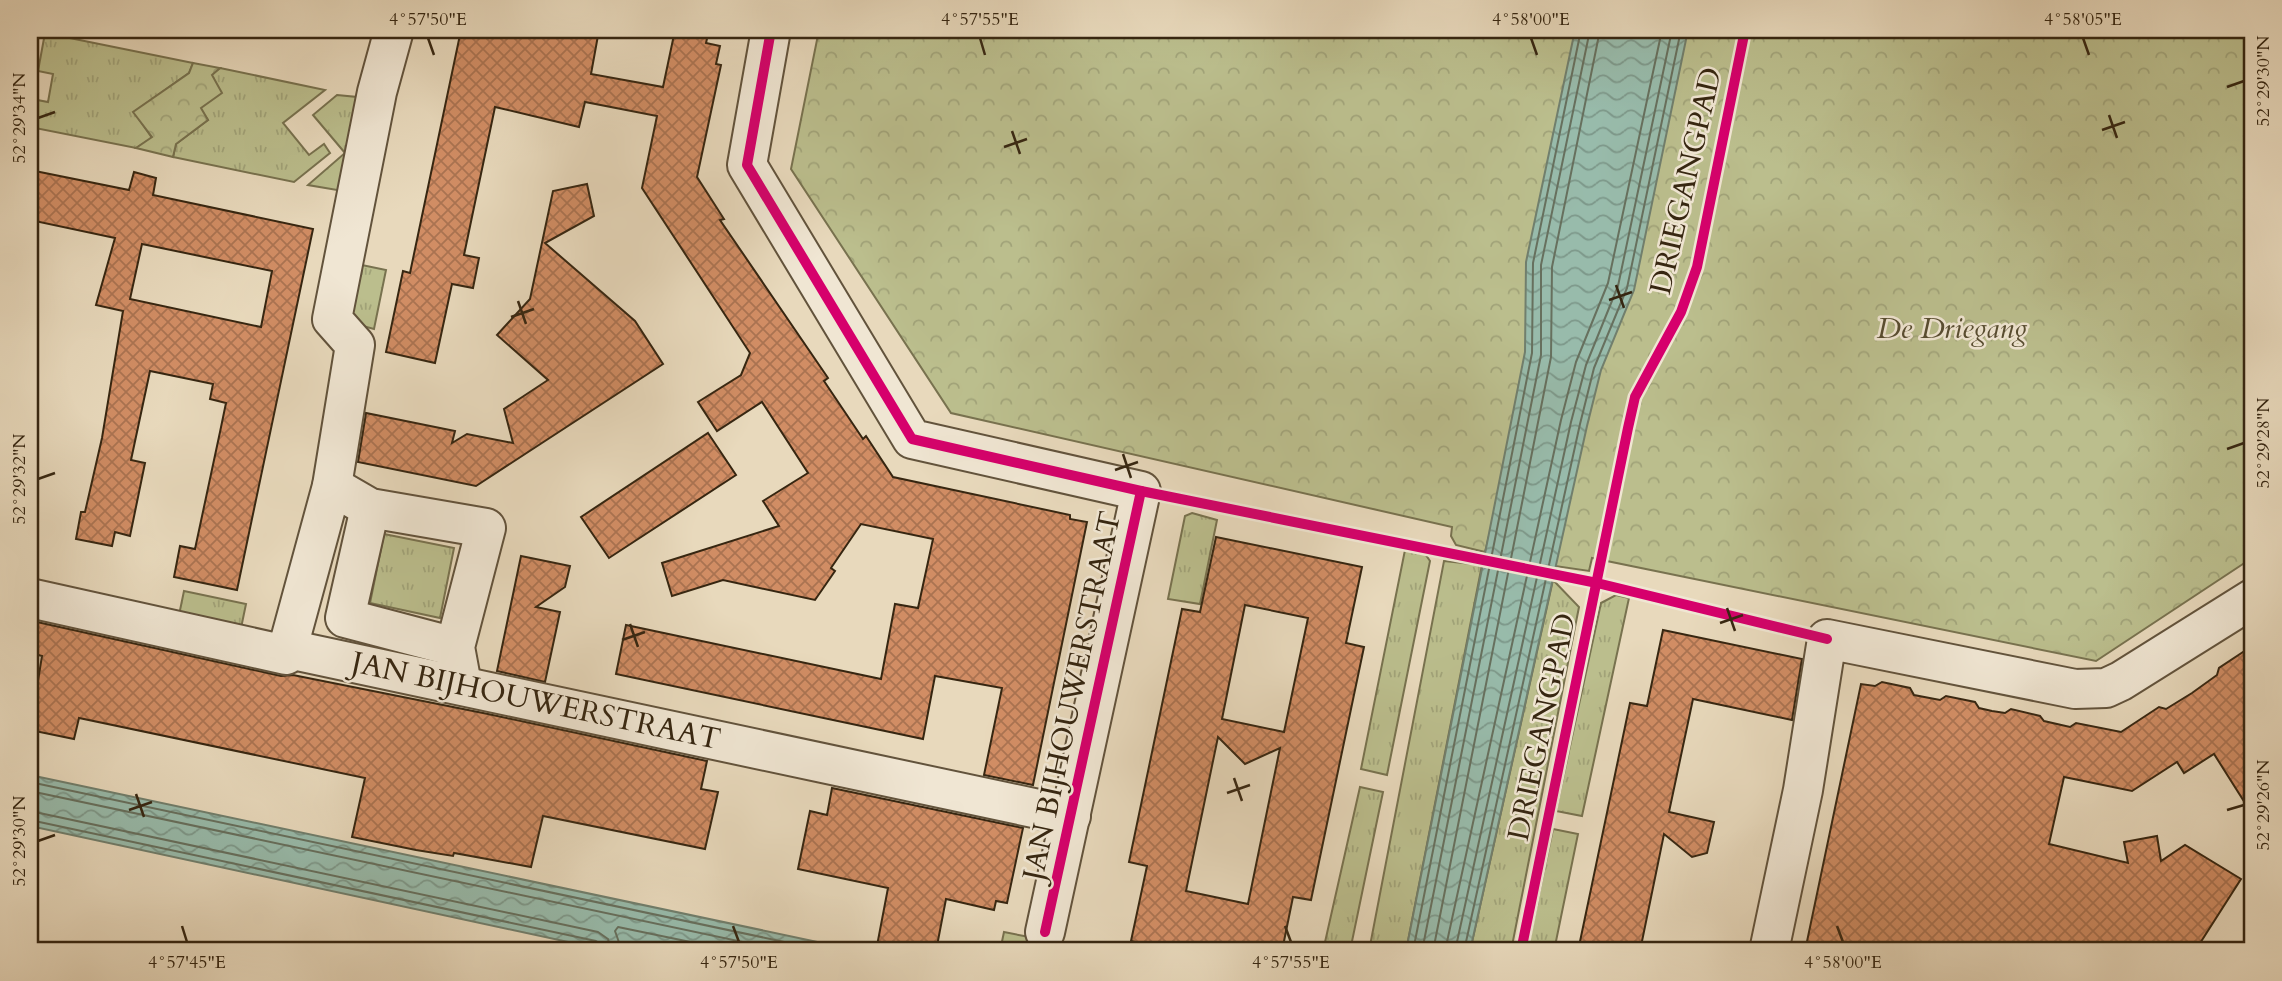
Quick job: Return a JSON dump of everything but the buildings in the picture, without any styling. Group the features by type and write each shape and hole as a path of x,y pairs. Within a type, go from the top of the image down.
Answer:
{"street":[{"path":"287,652 332,486 355,345 332,319 377,92 394,30"},
{"name":"JAN BIJHOUWERSTRAAT","path":"771,30 747,165 912,439 1141,491 1045,932"},
{"path":"332,486 370,508 486,528 455,647 462,685"},
{"path":"370,508 345,618 455,647"},
{"name":"JAN BIJHOUWERSTRAAT","path":"30,598 287,652 462,685 1071,816"},
{"path":"1769,951 1803,790 1827,639 2075,689 2097,688 2122,681 2252,599"}],"green space":[{"name":"De Driegang","path":"819,30 2252,30 2252,558 2096,661 1592,558 1589,571 1555,566 1558,551 1489,536 1485,552 1456,545 1451,536 1452,527 951,413 791,169"},
{"path":"45,33 193,63 189,73 134,112 152,138 136,148 30,127 32,99 48,102 53,74 38,71"},
{"path":"193,63 220,68 212,75 222,93 201,108 208,120 176,144 173,157 136,148 152,137 133,112 189,73"},
{"path":"220,68 325,90 283,123 309,155 324,144 330,153 294,182 173,157 176,144 208,120 200,108 212,74"},
{"path":"337,95 357,97 346,185 337,190 308,185 345,153 313,115"},
{"path":"357,264 386,270 374,329 359,325 348,307 354,303 362,269"},
{"path":"1192,513 1217,520 1200,604 1168,599 1185,516"},
{"path":"384,534 454,548 440,618 370,603"},
{"path":"1405,550 1423,551 1430,561 1387,775 1361,769"},
{"path":"1444,561 1482,565 1406,951 1369,951"},
{"path":"1553,580 1579,607 1511,951 1470,951"},
{"path":"184,591 246,604 241,628 179,615"},
{"path":"1616,595 1629,598 1582,816 1556,811 1601,603"},
{"path":"1360,787 1383,792 1350,951 1323,951"},
{"path":"1553,829 1578,834 1554,951 1527,951"},
{"path":"1004,932 1029,937 1035,948 1050,951 1000,951"}],"water":[{"path":"1575,30 1688,30 1634,290 1601,370 1587,426 1470,951 1406,951 1525,352 1526,262"},
{"path":"30,775 860,951 610,951 30,826"}],"cycle path":[{"path":"771,30 747,165 912,439 1141,491 1045,932"},
{"name":"DRIEGANGPAD","path":"1521,951 1635,397 1681,312 1697,267 1745,30"},
{"path":"1141,491 1597,583 1827,639"}]}
